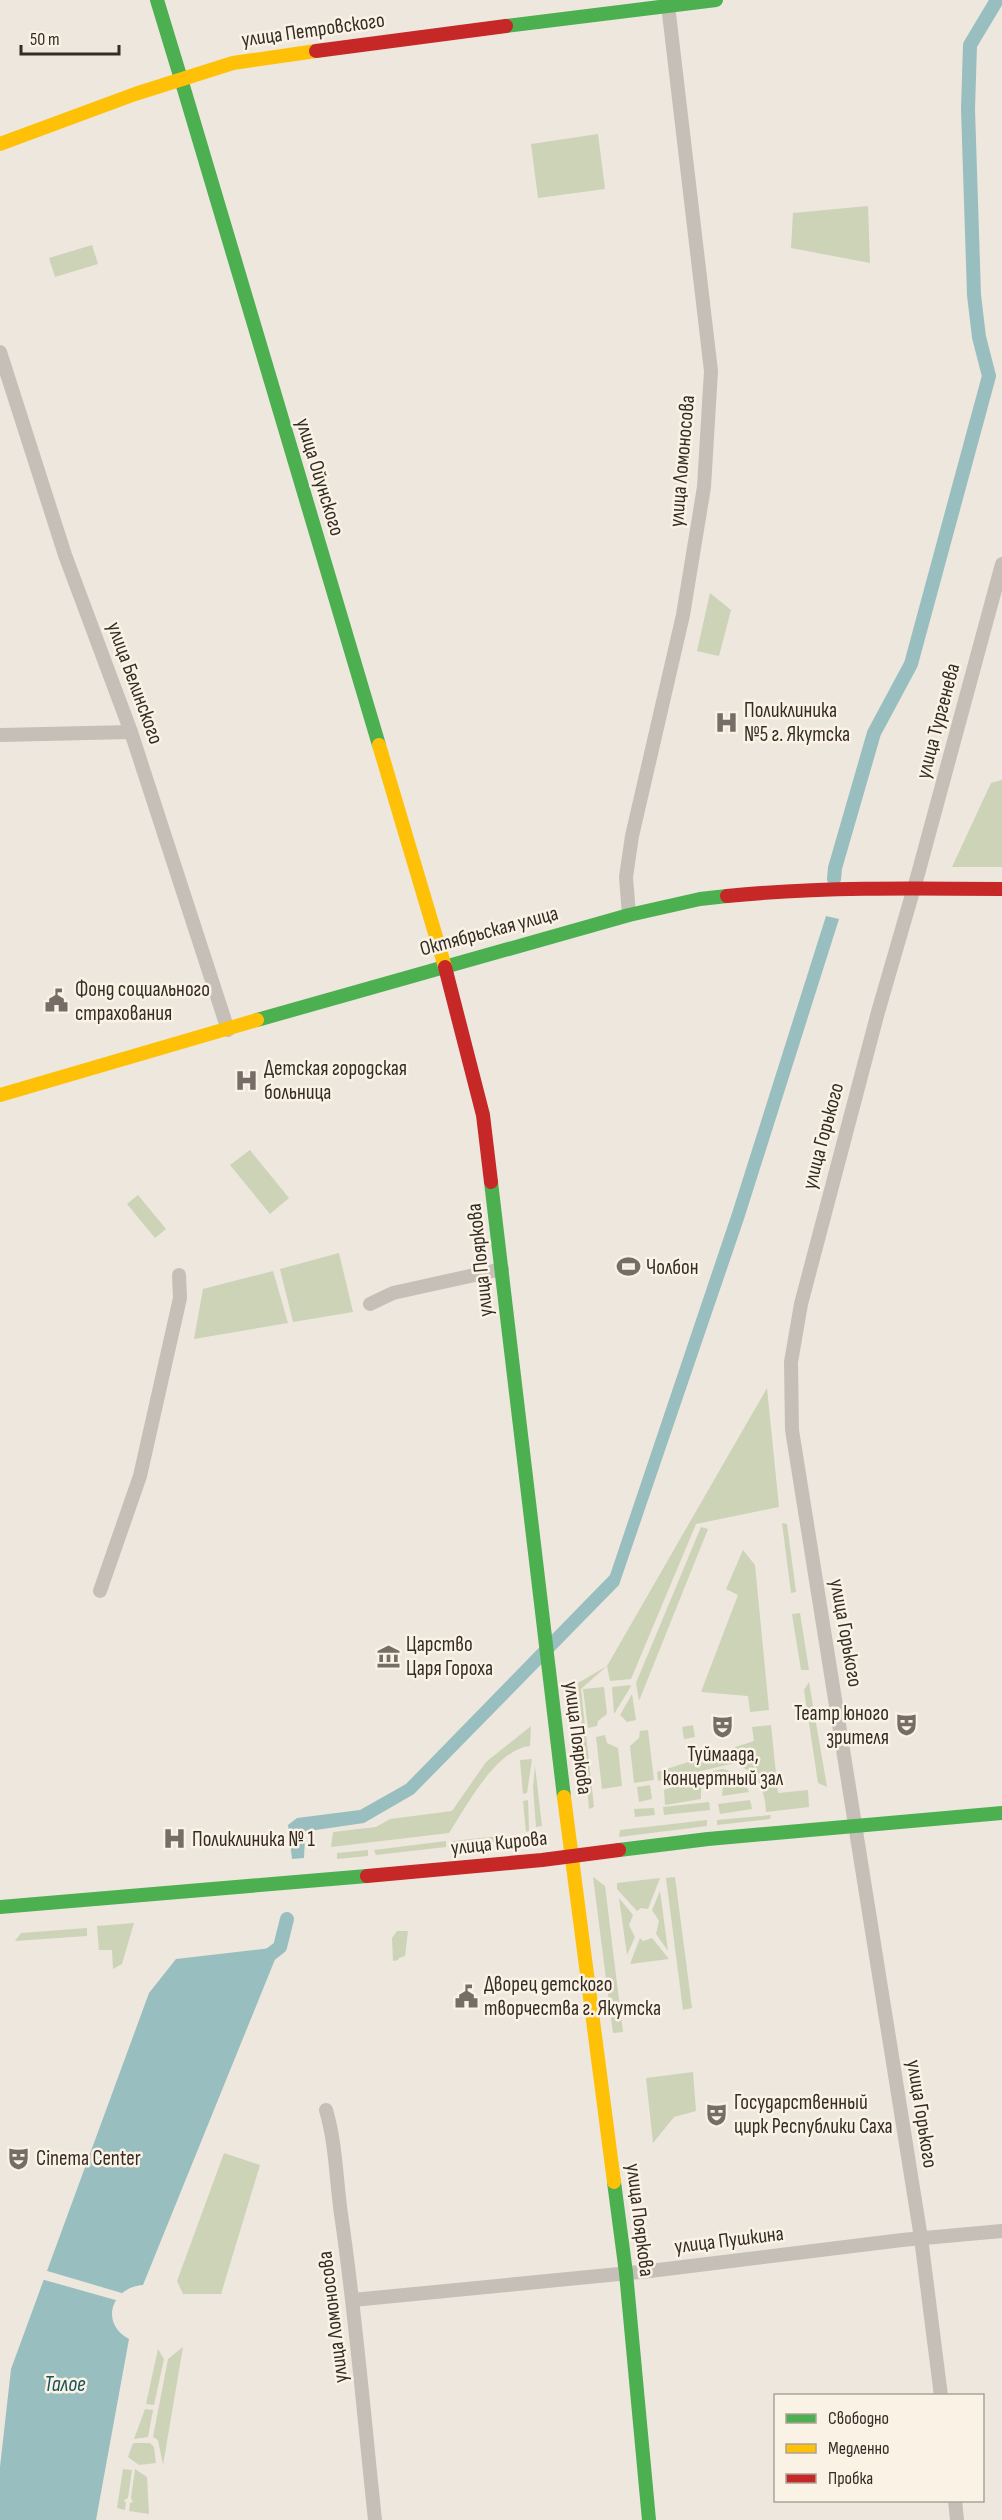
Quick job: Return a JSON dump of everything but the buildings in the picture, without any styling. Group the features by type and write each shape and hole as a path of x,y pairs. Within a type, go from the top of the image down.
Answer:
{"main road":[{"name":"улица Ойунского","path":"157,0 444,965"},
{"name":"улица Петровского","path":"0,144 181,79 233,63 716,0"},
{"name":"Октябрьская улица","path":"0,1095 444,965 629,915 700,899 768,892 914,888 1002,889"},
{"name":"улица Пояркова","path":"444,965 483,1115 550,1692 626,2273 650,2520"},
{"name":"улица Кирова","path":"0,1907 572,1856 697,1840 1002,1814"}],"street":[{"name":"улица Ломоносова","path":"629,915 626,877 632,836 683,615 704,487 711,371 668,5"},
{"name":"улица Белинского","path":"0,352 65,555 131,732 228,1030"},
{"name":"улица Тургенева","path":"914,888 1002,564"},
{"path":"0,735 131,732"},
{"name":"улица Горького","path":"914,888 878,1012 801,1305 791,1362 792,1430 921,2238 941,2394"},
{"path":"370,1304 393,1293 502,1269"},
{"path":"100,1591 140,1476 180,1298 180,1275"},
{"name":"улица Ломоносова","path":"326,2110 334,2137 375,2520"},
{"name":"улица Пушкина","path":"353,2300 626,2273 921,2238 1002,2231"},
{"path":"955,2502 957,2520"}],"green space":[{"path":"598,134 605,189 538,198 531,144"},
{"path":"868,206 870,263 791,248 793,213"},
{"path":"92,245 98,264 55,277 49,258"},
{"path":"710,593 731,610 719,656 697,651"},
{"path":"1002,780 1002,867 952,867 991,783"},
{"path":"250,1150 289,1198 270,1214 230,1165"},
{"path":"138,1195 166,1229 155,1238 127,1204"},
{"path":"339,1253 353,1312 293,1322 280,1269"},
{"path":"273,1271 288,1323 194,1339 203,1289"},
{"path":"767,1388 779,1507 696,1524 631,1679 610,1681 607,1666"},
{"path":"782,1523 787,1524 796,1592 791,1593"},
{"path":"701,1527 708,1529 639,1701 636,1683"},
{"path":"743,1550 755,1565 769,1710 750,1712 748,1696 701,1692 738,1595 726,1589"},
{"path":"800,1613 809,1670 801,1670 792,1614"},
{"path":"607,1666 581,1689 594,1807 589,1809 578,1683"},
{"path":"809,1682 827,1787 818,1783 804,1690"},
{"path":"631,1685 630,1688 614,1714 612,1687"},
{"path":"604,1687 607,1714 598,1721 597,1726 588,1728 583,1689"},
{"path":"632,1694 636,1720 627,1722 620,1715"},
{"path":"693,1725 695,1737 684,1739 682,1727"},
{"path":"771,1725 778,1793 808,1790 809,1807 766,1812 764,1796 758,1782 743,1767 735,1763 658,1781 657,1772 754,1741 752,1727"},
{"path":"531,1726 530,1746 505,1757 494,1768 473,1795 449,1833 331,1847 333,1832 376,1827 390,1819 452,1811 486,1762"},
{"path":"648,1730 654,1780 634,1783 630,1746 639,1738 640,1731"},
{"path":"605,1735 607,1743 618,1748 622,1786 602,1789 596,1737"},
{"path":"532,1759 527,1793 523,1794 520,1760"},
{"path":"535,1766 542,1826 536,1827 533,1787"},
{"path":"722,1769 739,1776 749,1792 722,1796 723,1787 721,1782 715,1781 713,1771"},
{"path":"708,1775 709,1782 704,1783 701,1789 701,1799 665,1805 664,1790"},
{"path":"650,1785 652,1799 639,1802 637,1787"},
{"path":"528,1800 529,1831 526,1832 523,1801"},
{"path":"750,1800 752,1809 720,1814 718,1804"},
{"path":"709,1802 710,1810 664,1815 663,1807"},
{"path":"654,1808 655,1815 635,1817 634,1809"},
{"path":"771,1815 770,1819 717,1825 717,1820"},
{"path":"707,1820 707,1826 619,1837 620,1830"},
{"path":"500,1836 501,1841 453,1846 453,1841"},
{"path":"446,1841 446,1847 376,1855 374,1850"},
{"path":"368,1850 368,1856 337,1859 337,1853"},
{"path":"593,1877 605,1886 623,2032 613,2033"},
{"path":"675,1877 692,2008 683,2010 666,1878"},
{"path":"660,1878 648,1909 641,1908 637,1911 617,1889 617,1883"},
{"path":"660,1891 668,1951 656,1934 659,1921 652,1910"},
{"path":"619,1898 633,1915 629,1925 635,1937 627,1955"},
{"path":"134,1923 122,1964 113,1969 112,1950 99,1950 97,1926"},
{"path":"87,1928 87,1936 15,1941 21,1933"},
{"path":"397,1931 408,1931 405,1956 393,1961 392,1938"},
{"path":"640,1938 643,1941 652,1938 669,1959 630,1964"},
{"path":"693,2072 696,2111 674,2117 653,2143 646,2078"},
{"path":"224,2153 260,2165 221,2294 183,2294 177,2281"},
{"path":"183,2347 163,2465 158,2440 153,2437 168,2359"},
{"path":"158,2349 164,2359 154,2405 146,2404"},
{"path":"145,2409 153,2410 148,2437 134,2439"},
{"path":"133,2443 150,2443 154,2447 156,2463 139,2465 128,2457"},
{"path":"123,2469 132,2470 128,2498 124,2500 125,2510 117,2508"},
{"path":"135,2469 147,2477 149,2514 129,2511 130,2503 133,2502 131,2498"}],"water":[{"path":"826,916 839,919 744,1219 619,1585 414,1794 364,1823 302,1832 305,1836 304,1858 292,1859 288,1825 297,1818 360,1810 406,1784 610,1575 732,1213"},
{"name":"Талое","path":"280,1947 143,2285 132,2287 124,2292 113,2307 114,2324 129,2339 96,2520 0,2520 0,2467 11,2369 149,1993 176,1959"}],"pier":[{"path":"44,2270 125,2294 119,2301 41,2279"}],"waterway":[{"path":"834,879 835,868 874,733 911,664 989,376 979,337 974,295 968,109 970,45 997,0"},
{"path":"267,1957 280,1947 287,1919"}],"traffic: fast":[{"path":"157,0 181,79"},
{"path":"506,26 716,0"},
{"path":"181,79 379,745"},
{"path":"257,1020 629,915 700,899 727,896"},
{"path":"491,1182 564,1797"},
{"path":"619,1850 708,1839 1002,1813"},
{"path":"0,1907 367,1876"},
{"path":"614,2182 626,2273 649,2520"}],"traffic: slow":[{"path":"0,144 135,94 233,63 316,51"},
{"path":"379,745 445,967"},
{"path":"0,1095 257,1020"},
{"path":"564,1797 614,2182"}],"traffic: jam":[{"path":"316,51 506,26"},
{"path":"727,896 899,888 1002,889"},
{"path":"445,967 483,1115 491,1182"},
{"path":"367,1876 542,1860 619,1850"}],"place":[{"name":"Поликлиника №5 г. Якутска","path":"726,722"},
{"name":"Фонд социального страхования","path":"57,1001"},
{"name":"Детская городская больница","path":"246,1080"},
{"name":"Чолбон","path":"628,1267"},
{"name":"Царство Царя Гороха","path":"388,1656"},
{"name":"Театр юного зрителя","path":"907,1725"},
{"name":"Туймаада, концертный зал","path":"723,1726"},
{"name":"Поликлиника № 1","path":"174,1839"},
{"name":"Дворец детского творчества г. Якутска","path":"466,1996"},
{"name":"Государственный цирк Республики Саха","path":"716,2114"},
{"name":"Cinema Center","path":"18,2158"}]}
